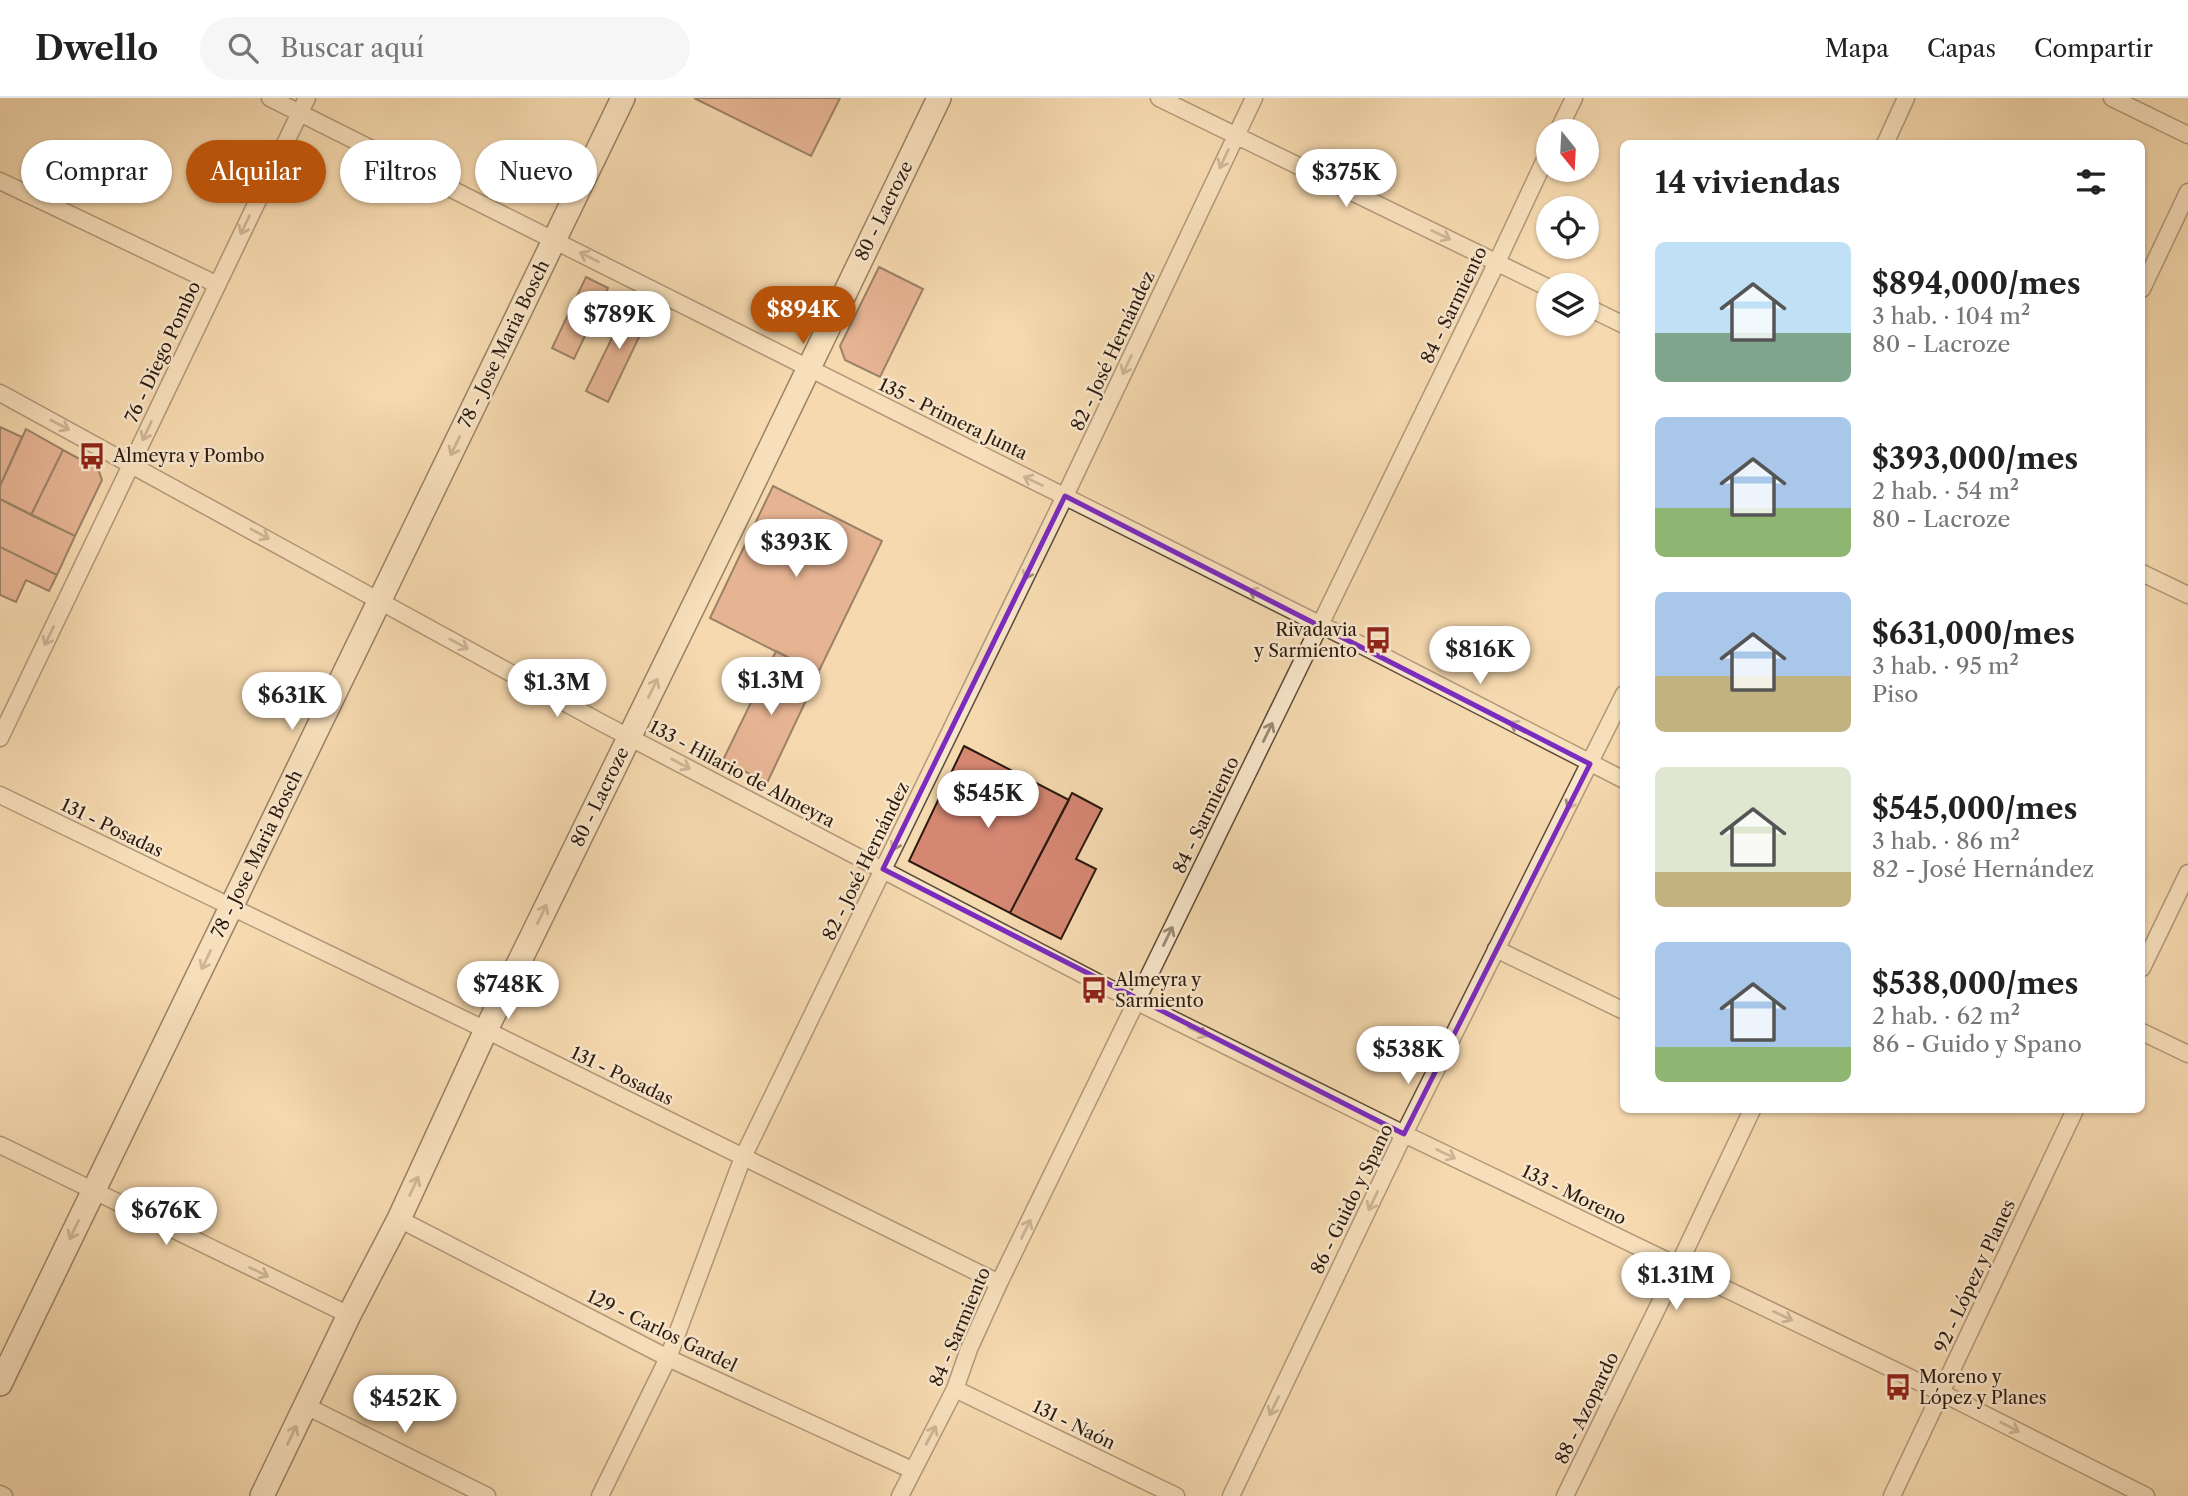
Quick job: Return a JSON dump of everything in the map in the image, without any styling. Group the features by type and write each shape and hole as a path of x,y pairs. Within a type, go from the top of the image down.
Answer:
{"street":[{"name":"135 - Primera Junta","path":"270,98 1065,496 1620,778"},
{"name":"76 - Diego Pombo","path":"0,738 307,98"},
{"name":"78 - Jose Maria Bosch","path":"0,1384 623,98"},
{"name":"80 - Lacroze","path":"262,1496 349,1315 399,1219 486,1030 939,98"},
{"path":"1159,98 1536,282"},
{"name":"82 - José Hernández","path":"600,1496 668,1357 743,1157 1065,496 1254,98"},
{"path":"1564,119 1574,98"},
{"path":"1887,140 1906,98"},
{"path":"2112,98 2188,135"},
{"name":"84 - Sarmiento","path":"900,1496 955,1389 969,1349 999,1283 1536,179"},
{"path":"0,181 216,284"},
{"path":"2145,283 2188,192"},
{"path":"1599,313 1620,323"},
{"name":"133 - Hilario de Almeyra","path":"0,393 629,737 1137,1002"},
{"path":"2145,574 2188,595"},
{"name":"86 - Guido y Spano","path":"1231,1496 1404,1135 1620,702"},
{"name":"131 - Posadas","path":"0,795 486,1030 999,1283"},
{"path":"2145,962 2188,873"},
{"path":"1496,949 1620,1009"},
{"name":"133 - Moreno","path":"1137,1002 1404,1135 1942,1393 2146,1496"},
{"path":"2145,1033 2188,1054"},
{"name":"88 - Azopardo","path":"1564,1496 1751,1113"},
{"name":"92 - López y Planes","path":"1892,1496 2074,1113"},
{"path":"0,1145 349,1315"},
{"name":"129 - Carlos Gardel","path":"399,1219 668,1357 912,1470"},
{"name":"131 - Naón","path":"955,1389 1176,1496"},
{"path":"306,1406 487,1496"}],"highlighted area":[{"path":"1065,496 1590,764 1404,1134 883,869"}],"building":[{"path":"694,98 840,98 811,156"},
{"path":"879,267 923,289 880,377 845,360 840,346"},
{"path":"586,277 608,288 574,359 552,348"},
{"path":"631,299 652,310 608,402 586,391"},
{"path":"0,427 22,437 0,486"},
{"path":"26,429 63,450 31,515 0,499 0,486"},
{"path":"63,450 98,469 102,480 75,536 31,515"},
{"path":"773,486 882,541 818,673 710,618"},
{"path":"0,499 75,536 57,575 0,547"},
{"path":"0,547 57,575 49,591 26,580 16,602 0,595"},
{"path":"776,651 819,673 767,783 723,760"},
{"path":"964,746 1069,800 1010,913 909,861"},
{"path":"1072,793 1102,809 1076,859 1096,869 1061,939 1010,913"}],"place":[{"name":"Almeyra y Pombo","path":"92,456"},
{"name":"Rivadavia y Sarmiento","path":"1378,640"},
{"name":"Almeyra y Sarmiento","path":"1094,990"},
{"name":"Moreno y López y Planes","path":"1898,1387"}]}
